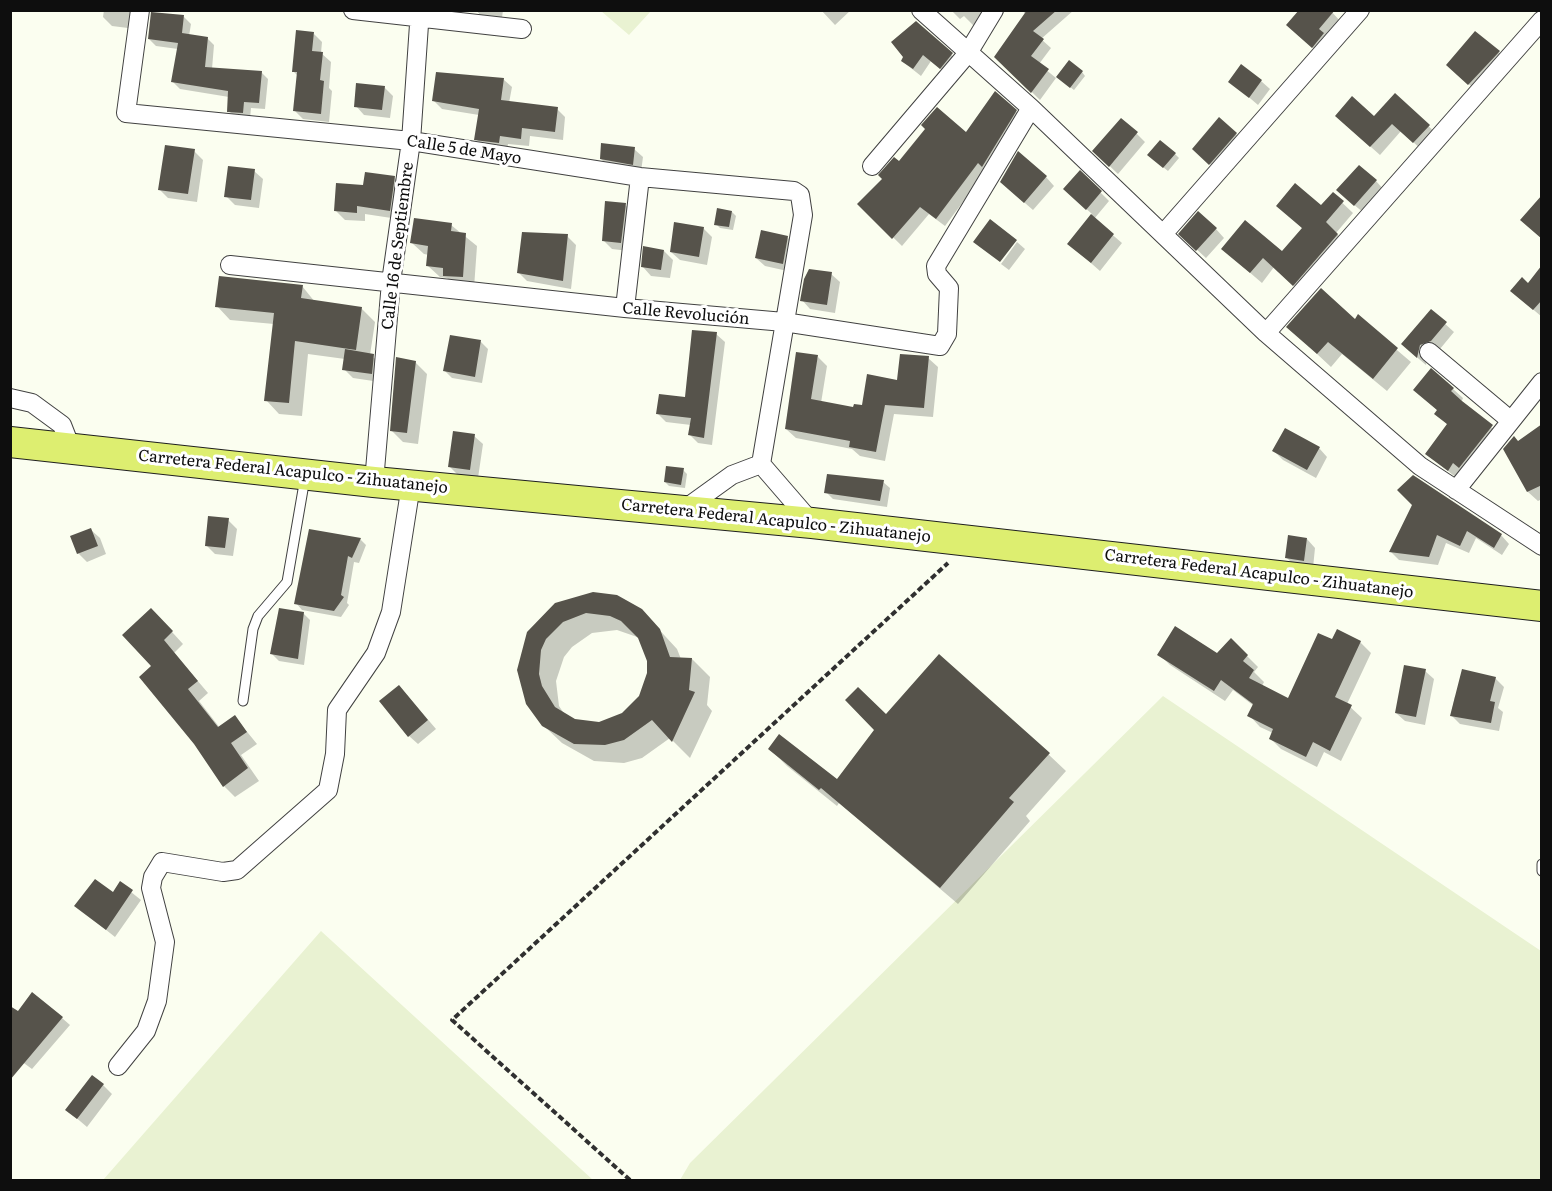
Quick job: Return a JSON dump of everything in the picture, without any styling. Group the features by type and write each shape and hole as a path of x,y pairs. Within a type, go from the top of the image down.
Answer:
{"main road":[{"name":"Carretera Federal Acapulco - Zihuatanejo","path":"10,442 374,482 812,522 1542,606"}],"street":[{"name":"Calle 5 de Mayo","path":"140,10 126,113 411,141 640,177 794,191 800,195 803,215 784,322"},
{"path":"353,10 419,15 522,29"},
{"path":"921,10 1031,108 1266,333 1420,466 1542,546"},
{"path":"872,166 968,53 994,10"},
{"path":"1164,233 1360,10"},
{"name":"Calle 16 de Septiembre","path":"374,482 391,282 411,141 419,15"},
{"path":"1266,333 1542,20"},
{"name":"Calle Revolución","path":"230,265 625,308 784,322 940,346 947,334 950,307 949,288 937,274 936,266 1031,108"},
{"path":"625,308 640,177"},
{"path":"761,464 784,322"},
{"path":"1429,352 1510,420"},
{"path":"1456,490 1542,382"},
{"path":"10,398 32,403 62,425 71,448"},
{"path":"682,511 732,475 761,464"},
{"path":"761,464 812,522"},
{"path":"118,1066 146,1031 157,1001 165,942 151,888 153,877 162,862 223,872 237,870 328,790 335,754 337,710 376,653 391,612 411,485"}],"lane":[{"path":"243,701 253,629 258,616 287,582 306,474"},
{"path":"1542,864 1542,871"}],"path":[{"path":"630,1180 452,1020 971,541"}],"green space":[{"path":"601,11 651,11 629,35"},
{"path":"1163,696 1541,951 1541,1180 680,1180 690,1163"},
{"path":"321,931 593,1180 103,1180"}],"building":[{"path":"1027,10 1057,10 1033,31 1044,39 1031,56 1049,69 1031,93 994,57"},
{"path":"1299,10 1335,10 1319,29 1324,33 1312,48 1286,25"},
{"path":"151,12 184,15 182,33 208,37 205,67 262,71 259,103 244,102 243,113 227,112 228,91 171,82 178,43 148,39"},
{"path":"916,21 953,53 940,69 923,55 913,69 901,61 903,57 891,42"},
{"path":"296,30 314,32 312,51 323,52 320,80 324,81 321,114 293,111 297,72 292,72"},
{"path":"1475,31 1500,51 1468,85 1446,65"},
{"path":"1069,60 1083,71 1070,88 1056,77"},
{"path":"1241,64 1262,80 1249,98 1228,82"},
{"path":"436,72 504,78 501,100 558,107 555,132 522,128 521,139 500,136 499,143 474,140 479,109 432,101"},
{"path":"356,83 385,86 382,110 354,107"},
{"path":"995,91 1017,110 982,167 978,163 936,219 920,207 892,239 857,204 882,179 878,175 894,157 899,161 925,129 921,125 937,107 966,132"},
{"path":"1395,93 1430,125 1413,143 1392,124 1370,147 1335,116 1352,96 1374,116"},
{"path":"1219,117 1237,133 1209,165 1192,149"},
{"path":"1121,118 1138,132 1109,167 1092,151"},
{"path":"1160,140 1176,153 1163,168 1147,155"},
{"path":"601,143 635,147 633,165 600,159"},
{"path":"165,145 195,149 188,194 158,190"},
{"path":"1018,151 1047,176 1024,203 1000,182"},
{"path":"1359,165 1377,180 1354,206 1336,190"},
{"path":"228,166 255,169 251,200 224,197"},
{"path":"1080,170 1102,191 1086,210 1063,189"},
{"path":"365,172 395,176 390,211 357,206 357,213 334,211 336,183 363,185"},
{"path":"1295,183 1321,205 1333,192 1344,201 1326,222 1338,234 1293,286 1263,258 1250,273 1221,249 1245,220 1282,251 1302,228 1276,206"},
{"path":"1542,195 1542,239 1520,220"},
{"path":"605,201 626,203 621,243 602,241"},
{"path":"717,208 732,211 729,227 714,225"},
{"path":"1198,211 1217,228 1196,251 1178,234"},
{"path":"1091,214 1114,234 1091,263 1067,244"},
{"path":"414,218 452,223 451,231 466,233 463,277 443,276 443,268 426,266 428,246 410,243"},
{"path":"990,219 1017,240 1000,262 973,242"},
{"path":"674,222 704,227 699,257 670,252"},
{"path":"761,230 788,236 783,264 755,258"},
{"path":"522,232 568,234 563,281 517,273"},
{"path":"643,246 664,250 661,270 641,267"},
{"path":"1542,265 1542,300 1533,310 1510,291 1522,277 1528,283"},
{"path":"809,269 832,272 827,305 800,301 804,279"},
{"path":"219,276 303,285 301,298 362,307 356,350 295,341 289,403 264,401 274,313 215,307"},
{"path":"1321,288 1355,319 1358,314 1398,348 1373,379 1328,342 1317,354 1286,327"},
{"path":"1431,309 1447,322 1431,341 1420,345 1417,358 1401,344"},
{"path":"692,330 717,332 704,438 688,435 691,418 656,414 659,394 685,397"},
{"path":"450,335 481,340 475,377 443,371"},
{"path":"345,349 374,354 372,374 342,370"},
{"path":"796,352 818,355 811,399 853,407 854,404 862,405 867,374 897,380 900,354 929,356 924,408 885,405 876,452 849,447 850,441 785,429"},
{"path":"396,357 416,361 407,433 390,431"},
{"path":"1431,368 1454,388 1451,391 1493,425 1459,468 1453,463 1448,471 1425,454 1447,424 1434,414 1437,410 1413,390"},
{"path":"1542,424 1542,485 1527,492 1503,449 1514,436 1518,441"},
{"path":"1285,428 1320,447 1307,470 1272,451"},
{"path":"453,431 475,434 470,470 448,467"},
{"path":"666,466 684,468 681,485 664,482"},
{"path":"827,474 884,480 880,501 824,493"},
{"path":"1413,475 1502,534 1494,548 1467,531 1460,546 1437,535 1429,557 1389,552 1412,505 1397,490"},
{"path":"208,516 229,518 225,548 205,546"},
{"path":"91,528 98,546 77,554 70,536"},
{"path":"309,529 361,538 352,558 348,556 341,595 344,597 334,611 294,604"},
{"path":"1288,535 1307,538 1304,561 1285,558"},
{"path":"593,592 617,595 642,609 660,629 670,657 692,658 689,690 695,692 672,742 652,720 624,740 605,745 574,744 542,726 526,704 517,670 527,632 555,603","holes":["586,613 610,616 621,621 638,638 647,661 647,673 639,696 622,713 599,722 575,719 555,707 542,686 539,674 541,650 546,639 563,622"]},
{"path":"151,608 173,631 164,640 198,681 188,689 218,727 235,715 247,732 231,743 248,768 223,787 194,744 139,677 151,666 122,635"},
{"path":"279,608 304,612 298,659 270,654"},
{"path":"1175,626 1217,653 1231,638 1248,655 1243,661 1254,670 1249,678 1288,698 1318,633 1332,639 1337,629 1361,641 1335,697 1352,705 1330,751 1313,742 1306,757 1269,739 1273,729 1247,716 1253,704 1221,680 1214,691 1157,655"},
{"path":"939,654 1050,753 1009,798 1014,802 940,888 821,788 819,790 768,749 779,734 837,779 874,730 845,700 858,687 886,714"},
{"path":"1404,665 1426,669 1416,717 1395,713"},
{"path":"1462,669 1496,677 1490,701 1495,702 1491,723 1450,716"},
{"path":"399,685 428,720 408,737 379,701"},
{"path":"95,879 113,892 120,881 133,890 106,930 74,906"},
{"path":"32,992 63,1017 10,1080 10,1006 18,1011"},
{"path":"92,1075 104,1084 77,1119 65,1110"}]}
